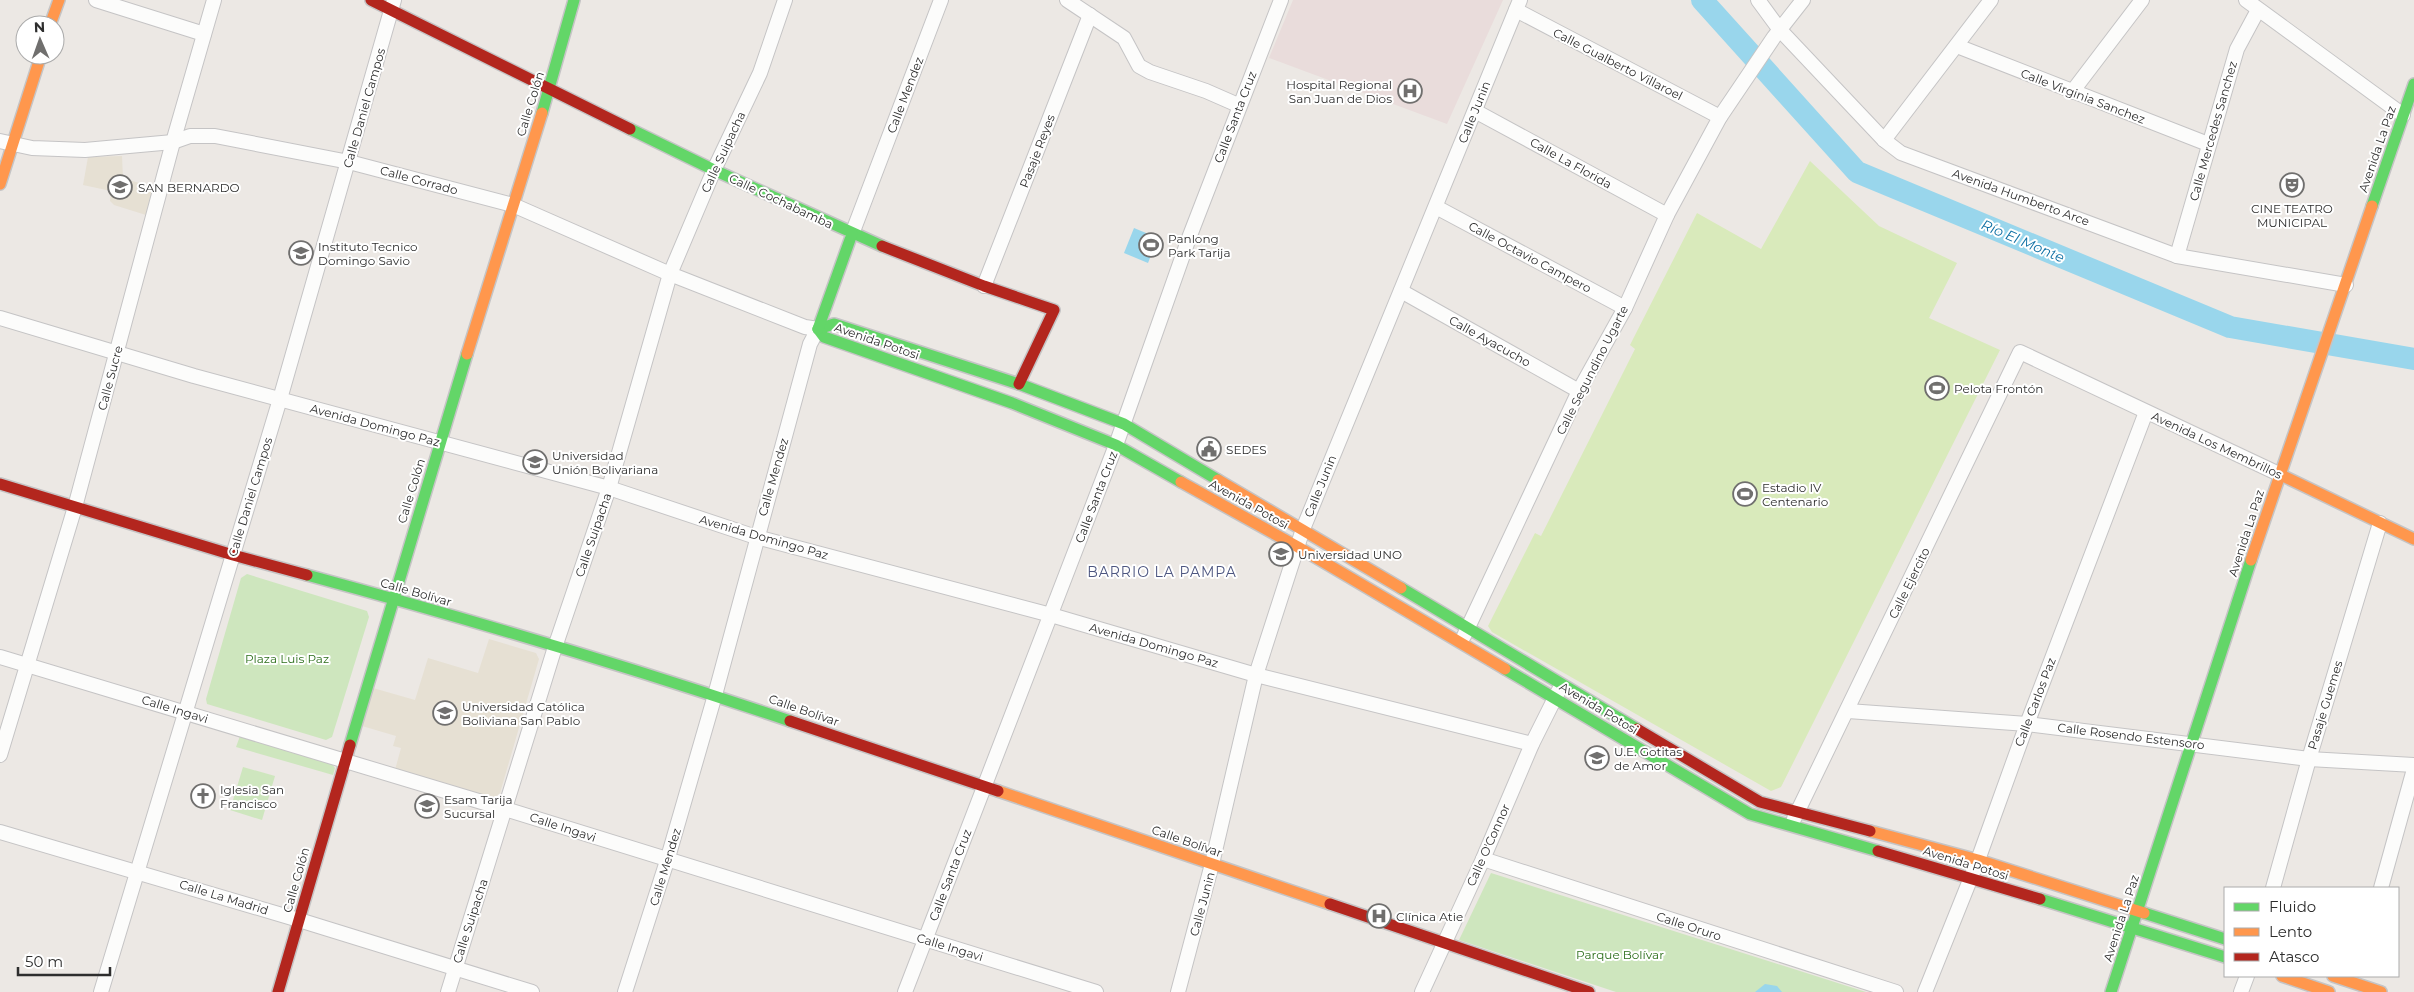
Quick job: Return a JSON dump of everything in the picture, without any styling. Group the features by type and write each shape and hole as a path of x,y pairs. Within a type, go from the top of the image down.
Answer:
{"street":[{"path":"54,15 59,0"},
{"path":"96,0 204,34"},
{"name":"Calle Sucre","path":"0,755 75,507 173,142 214,0"},
{"name":"Calle Cochabamba","path":"372,0 393,5 714,170 852,234 984,286 1054,310 1019,384 1012,404"},
{"name":"Calle Colón","path":"278,992 392,598 550,87 574,0"},
{"name":"Calle Suipacha","path":"448,992 555,647 608,488 670,274 714,170 760,73 785,0"},
{"name":"Calle Mendez","path":"625,992 667,861 715,694 756,537 810,344 818,329 941,0"},
{"path":"1067,0 1124,38 1139,66 1238,105"},
{"name":"Calle Santa Cruz","path":"905,992 1124,424 1238,105 1281,0"},
{"name":"Avenida Humberto Arce","path":"1758,0 1777,34 1884,140 1901,152 2177,256 2346,285"},
{"name":"Calle Segundino Ugarte","path":"1460,643 1468,630 1579,391 1625,308 1666,215 1720,116 1803,0"},
{"path":"1884,140 1991,0"},
{"path":"2072,92 2142,0"},
{"path":"2246,0 2403,115"},
{"name":"Calle Daniel Campos","path":"101,992 280,399 393,5"},
{"name":"Calle Junin","path":"1178,992 1212,864 1256,675 1303,529 1518,5"},
{"name":"Calle Gualberto Villaroel","path":"1518,5 1720,116"},
{"name":"Calle Mercedes Sanchez","path":"2177,256 2237,49 2258,10"},
{"name":"Pasaje Reyes","path":"984,286 1090,15"},
{"name":"Calle Virginia Sanchez","path":"1957,46 2208,144"},
{"path":"0,184 6,142 37,65"},
{"name":"Avenida La Paz","path":"2111,992 2194,743 2279,474 2309,392 2414,84"},
{"name":"Calle La Florida","path":"1474,111 1666,215"},
{"name":"Calle Corrado","path":"6,142 32,148 85,150 173,142 190,136 215,136 349,162 513,205 670,274 805,327 818,329"},
{"name":"Calle Octavio Campero","path":"1436,206 1625,308"},
{"name":"Calle Ayacucho","path":"1401,291 1579,391"},
{"name":"Avenida Domingo Paz","path":"0,318 116,354 608,488 756,537 1051,615 1256,675 1532,744"},
{"name":"Avenida Potosi","path":"2224,939 1978,860 1760,802 1124,424 1019,384 834,324 818,329 824,337 1012,404 1116,445 1298,547 1750,814 1971,878 2224,957"},
{"name":"Avenida Los Membrillos","path":"2020,352 2414,539"},
{"name":"Calle Ejercito","path":"1791,827 2020,352"},
{"name":"Calle Carlos Paz","path":"1925,992 1978,860 2027,724 2146,412"},
{"name":"Calle Bolívar","path":"0,484 233,555 392,598 715,694 1589,992"},
{"name":"Pasaje Guemes","path":"2273,887 2309,759 2380,523"},
{"name":"Calle Ingavi","path":"0,657 506,809 667,861 1096,992"},
{"name":"Calle O'Connor","path":"1422,992 1483,859 1532,744 1563,684"},
{"name":"Calle Rosendo Estensoro","path":"1848,711 2027,724 2194,743 2309,759 2414,765"},
{"path":"2381,887 2414,769"},
{"name":"Calle La Madrid","path":"0,832 139,871 532,992"},
{"name":"Calle Oruro","path":"1483,859 1896,992"},
{"path":"2241,992 2247,977"},
{"path":"2285,977 2329,992"},
{"path":"2336,977 2380,992"}],"shaded area":[{"name":"Hospital Regional San Juan de Dios","path":"1293,0 1503,0 1447,124 1269,58"},
{"name":"SAN BERNARDO","path":"122,156 123,178 155,188 146,215 114,205 110,201 111,191 83,185 88,157"},
{"name":"Universidad Católica Boliviana San Pablo","path":"489,639 536,653 539,659 500,793 493,799 395,770 401,748 393,746 396,736 362,726 373,688 415,700 428,658 478,673"}],"green space":[{"name":"Estadio IV Centenario","path":"1810,161 1879,226 1957,263 1929,318 2000,350 1781,787 1771,791 1492,632 1488,626 1535,533 1541,536 1635,349 1630,345 1697,213 1761,249"},
{"name":"Plaza Luis Paz","path":"247,574 367,611 369,617 332,737 326,740 207,704 206,699 241,578"},
{"path":"240,736 332,764 335,768 333,775 236,747"},
{"path":"243,767 275,776 262,820 230,810"},
{"name":"Parque Bolívar","path":"1491,873 1866,992 1616,992 1459,940"}],"water":[{"path":"1134,228 1158,238 1148,263 1124,253"},
{"path":"1765,984 1777,986 1782,992 1755,992"}],"waterway":[{"name":"Río El Monte","path":"1702,0 1857,172 2230,327 2414,359"}],"traffic: fast":[{"path":"542,113 574,0"},
{"path":"2372,206 2414,84"},
{"path":"630,129 714,170 882,246"},
{"path":"818,329 852,234"},
{"path":"818,329 834,324 1019,384 1124,424 1218,480"},
{"path":"818,329 824,337 1012,403 1116,445 1181,482"},
{"path":"350,745 467,354"},
{"path":"2111,992 2251,560"},
{"path":"307,575 550,644 790,721"},
{"path":"1401,588 1637,729"},
{"path":"1505,669 1750,814 1878,851"},
{"path":"2040,899 2224,957"},
{"path":"2144,913 2224,939"}],"traffic: slow":[{"path":"54,15 59,0"},
{"path":"0,184 38,65"},
{"path":"467,354 542,113"},
{"path":"2251,560 2372,206"},
{"path":"2279,474 2414,539"},
{"path":"1218,480 1401,588"},
{"path":"1181,482 1298,547 1505,669"},
{"path":"998,791 1330,904"},
{"path":"1870,831 1978,860 2144,913"},
{"path":"2285,977 2329,992"},
{"path":"2336,977 2381,992"}],"traffic: jam":[{"path":"371,0 630,129"},
{"path":"882,246 984,286 1054,310 1019,384"},
{"path":"0,484 233,555 307,575"},
{"path":"790,721 998,791"},
{"path":"1637,729 1760,802 1870,831"},
{"path":"278,992 350,745"},
{"path":"1878,851 2040,899"},
{"path":"1330,904 1589,992"}],"place":[{"name":"Hospital Regional San Juan de Dios","path":"1410,91"},
{"name":"CINE TEATRO MUNICIPAL","path":"2292,185"},
{"name":"SAN BERNARDO","path":"120,187"},
{"name":"Panlong Park Tarija","path":"1151,245"},
{"name":"Instituto Tecnico Domingo Savio","path":"301,253"},
{"name":"Pelota Frontón","path":"1937,388"},
{"name":"SEDES","path":"1209,449"},
{"name":"Universidad Unión Bolivariana","path":"535,462"},
{"name":"Estadio IV Centenario","path":"1745,494"},
{"name":"Universidad UNO","path":"1281,554"},
{"name":"Universidad Católica Boliviana San Pablo","path":"445,713"},
{"name":"U.E. Gotitas de Amor","path":"1597,758"},
{"name":"Iglesia San Francisco","path":"203,796"},
{"name":"Esam Tarija Sucursal","path":"427,806"},
{"name":"Clínica Atie","path":"1379,916"}],"district":[{"name":"BARRIO LA PAMPA","path":"1162,572"}]}
